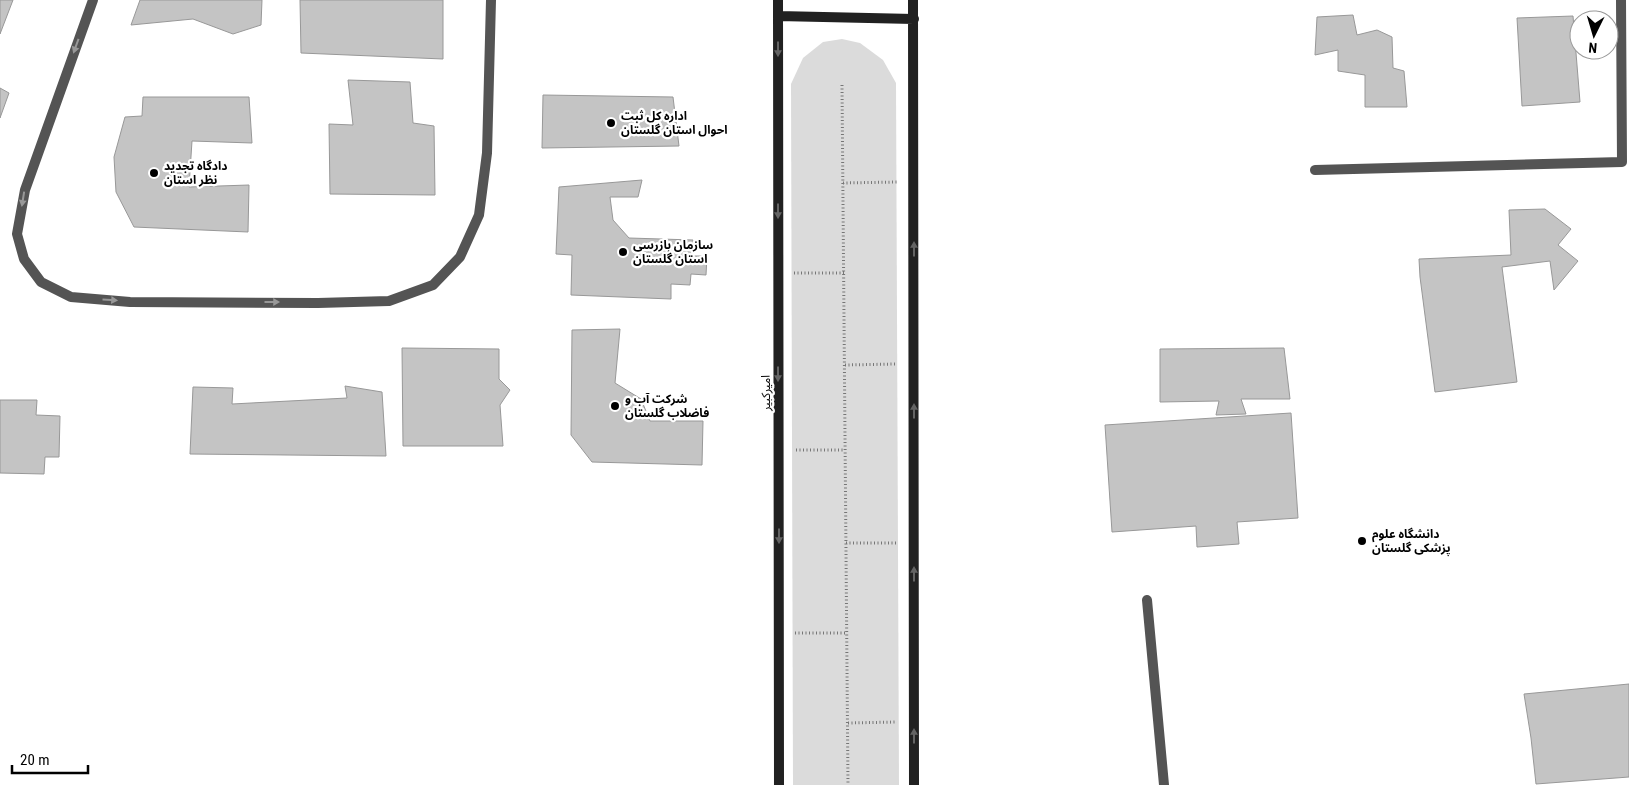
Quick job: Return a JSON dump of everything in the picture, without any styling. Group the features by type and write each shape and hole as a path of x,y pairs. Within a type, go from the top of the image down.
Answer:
{"main road":[{"name":"امیرکبیر","path":"778,0 779,785"},
{"path":"914,0 914,785"},
{"path":"778,16 914,19"}],"street":[{"path":"93,0 24,190 17,234 24,260 41,282 71,298 130,302 389,301 433,285 460,257 480,215 487,153 491,0"},
{"path":"1315,170 1622,162 1621,0"},
{"path":"1147,600 1164,785"}],"path":[{"path":"842,85 848,785"},
{"path":"843,183 914,182"},
{"path":"778,273 844,273"},
{"path":"844,365 914,364"},
{"path":"778,450 845,450"},
{"path":"846,543 914,543"},
{"path":"779,633 847,633"},
{"path":"848,723 914,722"}],"shaded area":[{"path":"842,39 860,43 883,60 896,83 899,785 793,785 791,84 803,58 823,42"}],"building":[{"path":"0,0 13,0 0,34"},
{"path":"140,0 262,0 261,25 233,34 193,19 131,25"},
{"path":"300,0 443,0 443,59 301,53"},
{"path":"1353,15 1357,35 1377,30 1392,37 1393,68 1404,71 1407,107 1365,107 1365,75 1338,71 1338,50 1315,55 1317,17"},
{"path":"1569,16 1569,60 1577,60 1580,102 1522,106 1517,18"},
{"path":"348,80 410,82 413,123 434,126 435,195 330,194 329,124 353,125"},
{"path":"0,88 9,93 0,118"},
{"path":"543,95 673,97 679,146 542,148"},
{"path":"143,97 249,97 252,143 192,141 189,187 249,185 248,232 134,227 116,192 114,157 125,117 142,116"},
{"path":"642,180 638,197 610,197 613,220 629,238 693,240 693,256 707,256 706,275 691,274 690,285 671,284 671,299 571,295 572,255 556,254 559,187"},
{"path":"1545,209 1571,229 1558,245 1578,261 1554,290 1550,261 1502,267 1517,382 1435,392 1419,259 1511,255 1509,210"},
{"path":"620,329 615,383 641,399 650,421 703,421 702,465 592,462 571,435 572,330"},
{"path":"402,348 499,349 499,379 510,390 500,405 503,446 403,446"},
{"path":"1284,348 1290,399 1241,399 1246,414 1216,415 1219,401 1160,402 1160,349"},
{"path":"345,386 382,392 386,456 190,454 193,387 233,388 232,404 347,398"},
{"path":"0,400 37,400 36,415 60,416 59,457 45,457 44,474 0,473"},
{"path":"1291,413 1298,518 1237,522 1239,544 1197,547 1196,526 1112,532 1105,425"},
{"path":"1629,684 1629,777 1536,784 1524,694"}],"place":[{"name":"اداره کل ثبت احوال استان گلستان","path":"611,123"},
{"name":"دادگاه تجدید نظر استان","path":"154,173"},
{"name":"سازمان بازرسی استان گلستان","path":"623,252"},
{"name":"شرکت آب و فاضلاب گلستان","path":"615,406"},
{"name":"دانشگاه علوم پزشکی گلستان","path":"1362,541"}]}
